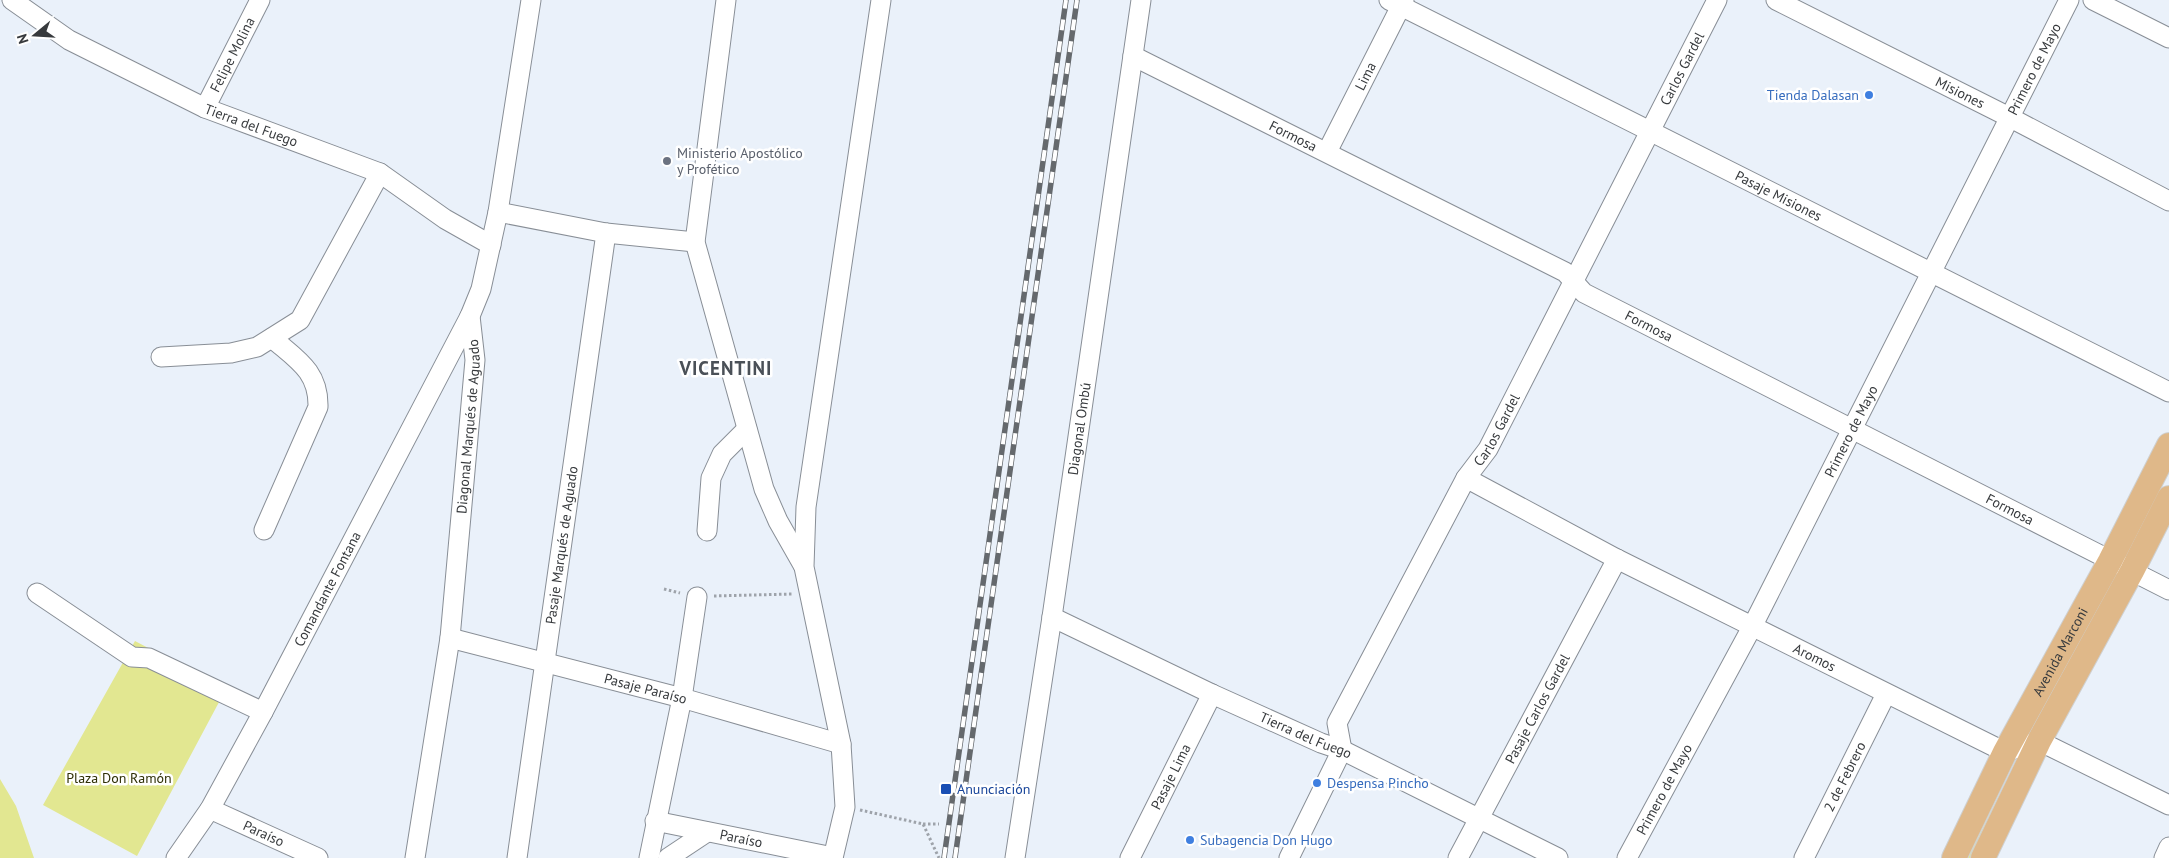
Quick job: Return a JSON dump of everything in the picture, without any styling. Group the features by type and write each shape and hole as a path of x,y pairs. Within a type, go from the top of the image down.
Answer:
{"main road":[{"name":"Avenida Marconi","path":"1954,858 2004,752 2110,561 2169,444"},
{"name":"Avenida Marconi","path":"1983,858 2039,741 2132,572 2169,498"}],"street":[{"name":"Tierra del Fuego","path":"12,0 69,40 205,108 380,173 445,219 491,245"},
{"name":"Felipe Molina","path":"205,108 260,0"},
{"name":"Diagonal Marqués de Aguado","path":"416,858 450,638 476,360 470,316 481,289 498,212 531,0"},
{"path":"726,0 695,242 764,489 778,521 804,567"},
{"path":"833,858 845,807 841,744 804,567 806,507 881,0"},
{"name":"Diagonal Ombú","path":"1015,858 1142,0"},
{"name":"Carlos Gardel","path":"1342,750 1337,723 1466,478 1488,449 1717,0"},
{"name":"Misiones","path":"1776,0 2009,117 2169,202"},
{"name":"Primero de Mayo","path":"1627,858 1752,627 2069,0"},
{"path":"2093,0 2169,38"},
{"name":"Pasaje Misiones","path":"1398,2 1649,131 2169,392"},
{"name":"Lima","path":"1327,152 1398,2"},
{"name":"Formosa","path":"1133,56 1565,272 1584,294 2169,590"},
{"path":"161,357 231,353 257,348 300,320 380,173"},
{"path":"498,212 606,233 695,242"},
{"name":"Pasaje Marqués de Aguado","path":"517,858 606,233"},
{"name":"Comandante Fontana","path":"176,858 210,808 263,712 470,316"},
{"path":"264,530 318,407 318,395 311,373 272,338"},
{"path":"707,531 711,478 722,454 746,429"},
{"name":"Aromos","path":"1466,478 1617,559 2004,752"},
{"name":"Pasaje Carlos Gardel","path":"1458,858 1617,559"},
{"path":"37,593 132,657 148,658 263,712"},
{"path":"649,858 655,821 682,698 697,597"},
{"name":"Tierra del Fuego","path":"1052,617 1321,744 1342,750 1558,858"},
{"name":"Pasaje Paraíso","path":"450,638 682,698 841,744"},
{"name":"Pasaje Lima","path":"1130,858 1212,694"},
{"name":"2 de Febrero","path":"1804,858 1886,694"},
{"path":"2004,752 2039,741 2169,806"},
{"path":"1290,858 1342,750"},
{"name":"Paraíso","path":"210,808 318,858"},
{"name":"Paraíso","path":"655,821 833,858"},
{"name":"Paraíso","path":"668,858 707,832"},
{"path":"2164,858 2169,847"}],"path":[{"path":"664,589 697,597 810,594"},
{"path":"845,807 923,824 939,824"},
{"path":"923,824 939,858"}],"green space":[{"name":"Plaza Don Ramón","path":"135,641 226,689 137,856 43,805"},
{"path":"0,779 16,806 34,858 0,858"},
{"path":"2006,781 2010,783 1973,858 1968,858"}],"railway":[{"path":"944,858 1066,0"},
{"path":"955,858 1077,0"}],"place":[{"name":"Tienda Dalasan","path":"1869,95"},
{"name":"Ministerio Apostólico y Profético","path":"667,161"},
{"name":"Despensa Pincho","path":"1317,783"},
{"name":"Anunciación","path":"946,789"},
{"name":"Subagencia Don Hugo","path":"1190,840"}],"district":[{"name":"VICENTINI","path":"726,368"}]}
